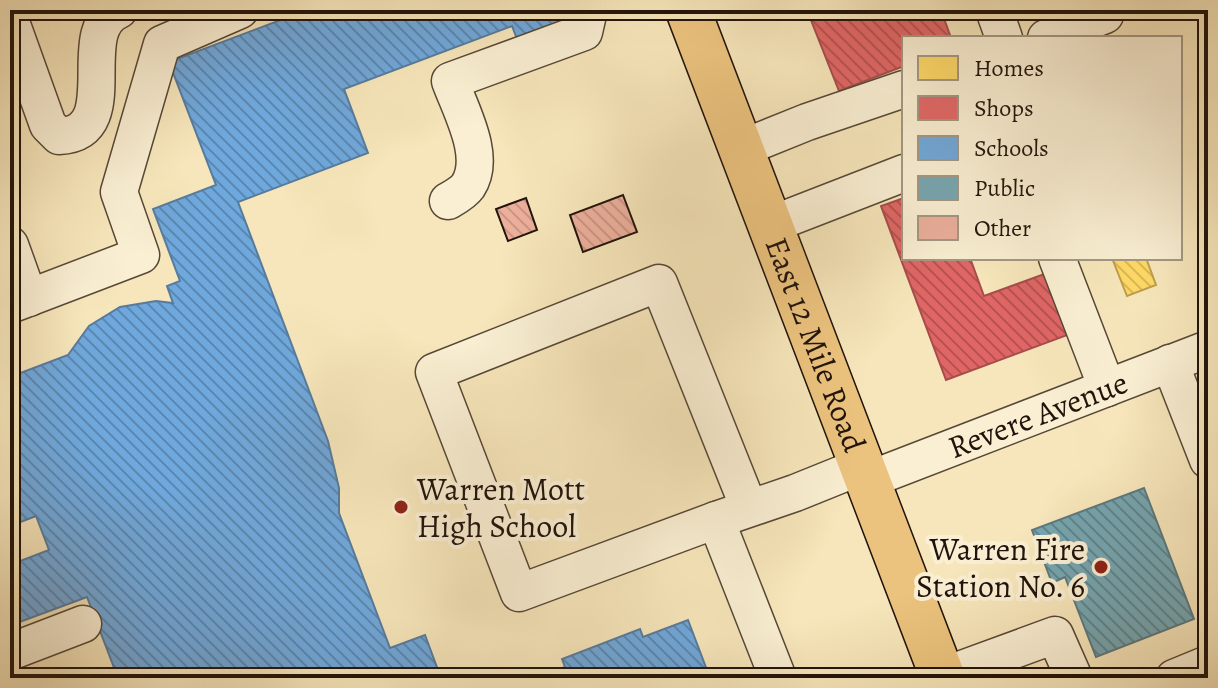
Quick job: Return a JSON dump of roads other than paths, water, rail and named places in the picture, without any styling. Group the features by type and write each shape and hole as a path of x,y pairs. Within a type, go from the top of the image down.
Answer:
{"main road":[{"name":"East 12 Mile Road","path":"688,10 943,677"}],"street":[{"path":"10,19 48,125 59,136 72,135 87,125 96,100 98,39 103,24 119,10"},
{"path":"10,245 19,302 141,255 119,192 162,44 240,10"},
{"path":"448,201 470,184 476,166 472,141 450,81 584,32 589,10"},
{"path":"994,10 1003,36"},
{"path":"1051,36 1105,15 1103,10"},
{"path":"740,149 902,90"},
{"path":"770,225 902,174"},
{"path":"1058,260 1107,388"},
{"name":"Revere Avenue","path":"732,514 659,283 434,372 519,593 732,514 865,473 1208,349"},
{"path":"1170,363 1208,460"},
{"path":"732,514 778,678"},
{"path":"10,652 83,624"},
{"path":"943,677 1055,635 1074,678"},
{"path":"1174,678 1208,664"}],"place":[{"name":"Warren Mott High School","path":"401,507"},
{"name":"Warren Fire Station No. 6","path":"1101,567"}]}
